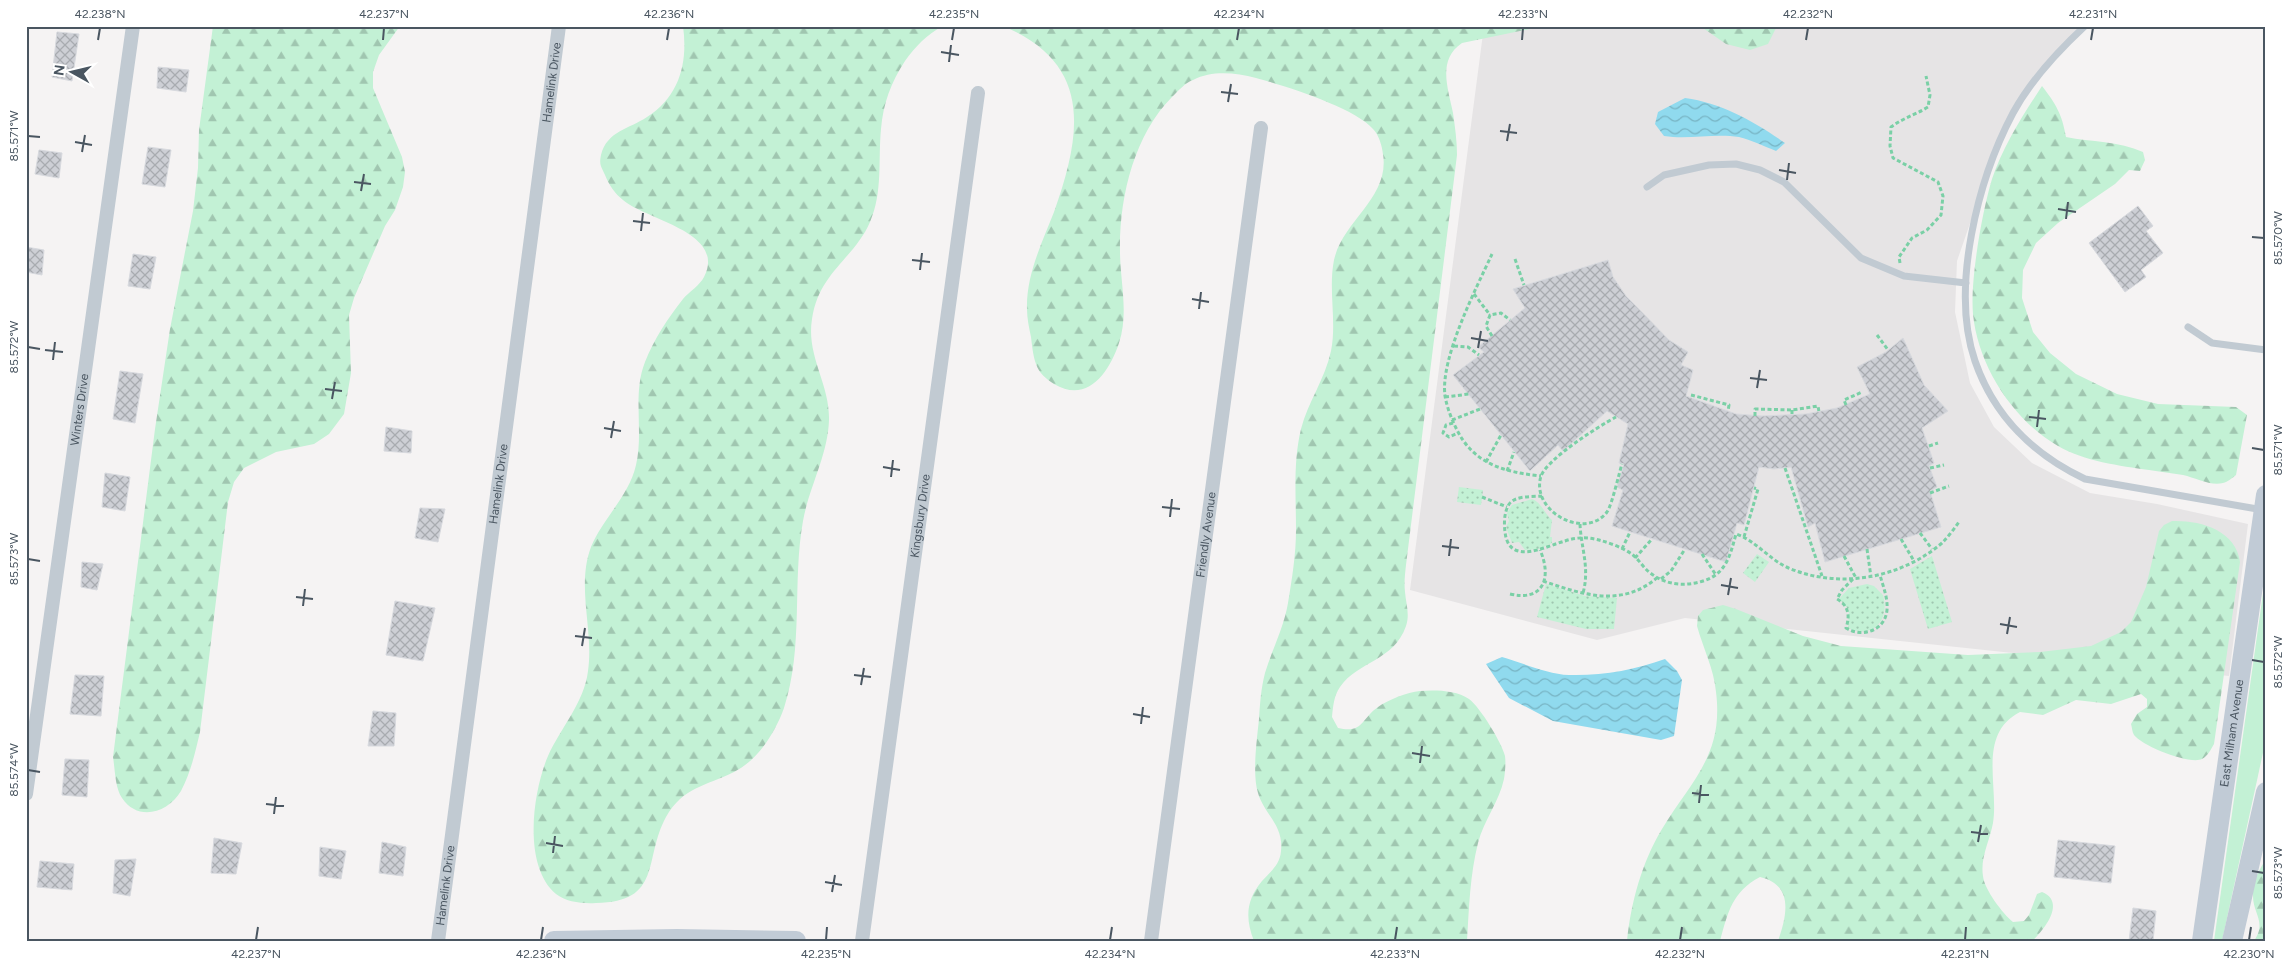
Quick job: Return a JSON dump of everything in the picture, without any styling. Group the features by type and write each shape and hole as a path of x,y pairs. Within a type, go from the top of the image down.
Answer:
{"street":[{"name":"Winters Drive","path":"26,794 134,26"},
{"name":"Hamelink Drive","path":"438,941 559,26"},
{"name":"Kingsbury Drive","path":"862,941 978,93"},
{"name":"Friendly Avenue","path":"1151,941 1261,128"},
{"name":"East Milham Avenue","path":"2202,941 2265,502"},
{"path":"2232,941 2266,792"},
{"path":"554,941 677,939 796,941"}],"lane":[{"path":"2085,26 2057,52 2014,111 1996,148 1981,191 1971,239 1966,283 1968,324 1975,361 1989,391 2006,420 2030,445 2060,467 2085,479 2265,502"},
{"path":"1647,187 1664,175 1709,165 1736,164 1760,170 1784,182 1861,258 1904,276 1966,283"},
{"path":"2188,327 2212,343 2266,350"}],"path":[{"path":"1904,276 1899,257 1912,238 1927,230 1940,215 1943,196 1938,182 1893,158 1890,146 1891,127 1902,118 1918,113 1928,107 1930,95 1926,76"},
{"path":"1492,254 1458,329 1447,372 1446,397 1452,421 1461,440 1476,456 1507,471 1541,476"},
{"path":"1515,259 1524,286"},
{"path":"1474,294 1490,315"},
{"path":"1490,315 1501,313 1510,320"},
{"path":"1490,315 1486,326 1492,336"},
{"path":"1877,335 1888,350"},
{"path":"1454,346 1468,347 1479,355"},
{"path":"1846,405 1844,400 1862,392"},
{"path":"1446,397 1468,394"},
{"path":"1691,395 1709,402 1729,405 1728,411"},
{"path":"1755,416 1756,409 1792,410 1818,406 1819,412"},
{"path":"1458,433 1449,437 1443,433 1446,425 1452,421 1480,409"},
{"path":"1792,410 1792,415"},
{"path":"1616,417 1555,458 1541,476 1544,502 1555,515 1569,522 1580,524 1596,520 1608,512 1622,464"},
{"path":"1486,462 1501,436"},
{"path":"1928,446 1938,443"},
{"path":"1507,471 1514,452"},
{"path":"1930,468 1944,465"},
{"path":"1785,468 1822,577"},
{"path":"1930,492 1949,486"},
{"path":"1744,537 1758,489 1754,488"},
{"path":"1542,496 1512,500 1508,507 1504,527 1506,539 1512,547 1521,551 1531,552 1565,540 1580,538 1598,539 1622,549 1635,558 1649,572 1676,585 1692,584 1711,578 1716,574 1728,562 1736,534 1744,537 1790,569 1822,577 1855,578 1871,577 1891,572 1914,561 1942,543 1959,522"},
{"path":"1482,497 1508,507"},
{"path":"1580,524 1580,538 1587,568 1583,592"},
{"path":"1622,549 1630,532"},
{"path":"1920,533 1932,549"},
{"path":"1635,558 1652,539"},
{"path":"1901,539 1914,561"},
{"path":"1544,581 1583,592 1609,596 1628,595 1645,588 1671,571 1685,549"},
{"path":"1867,549 1871,577"},
{"path":"1510,594 1524,596 1534,593 1540,587 1544,581 1546,569 1540,550"},
{"path":"1702,554 1716,574"},
{"path":"1844,556 1855,578"},
{"path":"1855,578 1842,590 1837,599 1846,607 1848,612 1849,618 1846,628 1859,634 1866,633 1881,625 1887,611 1887,601 1880,575"}],"shaded area":[{"path":"1484,26 2086,26 2029,89 1996,148 1957,261 1955,312 1970,383 1994,427 2032,463 2090,493 2157,504 2248,524 2229,676 1685,618 1597,640 1410,590"}],"green space":[{"path":"213,26 400,26 379,55 373,72 373,88 402,157 405,172 403,187 395,210 385,226 354,298 349,315 351,373 344,414 329,434 314,444 276,452 244,468 234,482 228,502 200,732 190,770 181,791 169,805 153,812 144,812 136,810 122,798 117,784 113,757 155,429 170,329 193,211 198,168 199,130"},
{"path":"683,26 943,26 922,41 913,51 900,69 892,85 882,120 878,188 874,211 863,235 829,277 822,289 812,319 812,345 826,394 829,420 822,458 803,521 798,567 794,662 784,708 771,736 751,760 734,772 688,793 673,807 659,833 648,875 642,886 632,895 617,901 580,903 570,901 556,894 545,881 538,865 534,827 538,788 553,745 577,704 586,683 589,656 585,593 587,562 596,536 622,497 633,476 639,439 639,387 645,362 657,337 672,314 704,277 708,262 704,249 695,238 620,198 608,182 600,158 604,147 613,136 658,109 674,88 683,65"},
{"path":"1003,26 1544,26 1462,43 1449,58 1446,75 1453,113 1457,155 1406,568 1407,622 1400,638 1393,647 1348,678 1338,690 1333,705 1332,717 1338,728 1352,729 1361,724 1378,707 1392,699 1415,692 1452,692 1464,696 1474,703 1500,743 1505,756 1505,774 1502,787 1484,827 1475,855 1469,903 1467,941 1254,941 1248,917 1253,895 1277,864 1281,851 1280,834 1261,800 1255,776 1264,679 1284,621 1295,557 1295,479 1298,441 1304,419 1325,371 1331,351 1333,340 1332,271 1334,260 1346,233 1380,184 1383,170 1383,151 1377,134 1364,121 1336,105 1256,78 1232,74 1216,74 1201,77 1184,85 1159,112 1139,148 1131,168 1122,210 1120,231 1120,262 1124,309 1122,332 1115,354 1103,374 1095,382 1086,388 1077,390 1066,389 1048,380 1037,367 1033,354 1028,319 1027,296 1040,247 1064,183 1074,128 1073,104 1066,81 1053,60 1032,42"},
{"path":"1700,26 1777,26 1768,44 1750,50 1726,44"},
{"path":"2042,86 2058,110 2066,137 2134,148 2143,152 2145,160 2140,171 2129,170 2115,184 2058,223 2036,243 2023,270 2022,298 2033,332 2050,353 2076,374 2117,394 2158,404 2236,407 2247,415 2236,475 2227,482 2218,484 2183,475 2114,465 2079,456 2068,451 2042,435 2026,422 2000,390 1990,372 1976,334 1973,314 1973,283 1981,227 1992,179 2002,155 2014,131"},
{"path":"1459,487 1483,490 1481,505 1457,502"},
{"path":"1532,499 1538,503 1552,520 1550,537 1552,537 1552,543 1539,549 1525,550 1519,542 1512,543 1506,527 1509,521 1507,513 1512,505"},
{"path":"2172,521 2194,522 2215,529 2232,542 2240,562 2214,744 2206,756 2196,760 2177,757 2146,744 2133,734 2131,724 2137,714 2147,707 2147,699 2141,694 2111,704 2076,700 2043,715 2020,712 2007,722 1998,733 1994,747 1993,823 1982,869 1987,888 2004,913 2013,922 2024,921 2029,915 2037,894 2042,892 2053,902 2053,909 2047,924 2032,941 1778,941 1784,921 1785,902 1783,894 1771,881 1760,877 1743,889 1732,904 1720,941 1627,941 1631,912 1643,869 1662,829 1703,766 1715,733 1717,714 1715,683 1697,626 1698,616 1703,610 1723,605 1803,636 1841,646 1968,655 2040,652 2091,646 2121,632 2131,622 2146,587 2159,531 2164,525"},
{"path":"1757,554 1769,562 1755,582 1743,573"},
{"path":"1932,556 1952,622 1928,629 1910,569"},
{"path":"2266,572 2266,739 2222,941 2214,941"},
{"path":"1546,584 1585,596 1617,598 1614,629 1586,629 1537,617"},
{"path":"1867,584 1874,586 1883,595 1884,613 1882,620 1872,629 1857,631 1848,628 1849,610 1839,599 1849,588"},
{"path":"2266,859 2266,941 2254,941 2258,934 2259,923 2253,891 2255,881"}],"water":[{"path":"1685,98 1712,104 1738,114 1785,143 1776,151 1739,137 1664,136 1655,124 1658,112"},
{"path":"1502,657 1544,670 1569,675 1618,671 1665,659 1677,671 1682,680 1674,736 1661,740 1553,721 1509,698 1486,664"}],"building":[{"path":"57,32 79,34 72,81 52,77"},
{"path":"158,67 189,70 186,92 157,88"},
{"path":"148,147 171,150 165,187 142,184"},
{"path":"39,150 62,153 59,178 35,174"},
{"path":"2138,206 2153,226 2146,231 2163,253 2141,270 2146,277 2125,292 2089,243"},
{"path":"26,247 44,250 42,275 26,272"},
{"path":"133,254 156,257 150,289 128,286"},
{"path":"1608,260 1613,277 1626,296 1669,340 1688,352 1681,365 1693,370 1686,396 1736,414 1762,416 1806,414 1837,408 1870,394 1857,367 1886,352 1903,338 1924,385 1948,411 1922,428 1934,463 1929,466 1937,487 1930,491 1941,527 1825,562 1815,523 1808,527 1791,467 1774,469 1759,467 1744,525 1737,523 1726,562 1612,526 1623,490 1617,487 1624,464 1619,463 1628,424 1607,411 1563,451 1558,445 1530,471 1453,375 1484,352 1478,347 1525,308 1513,289"},
{"path":"120,371 143,374 135,423 113,419"},
{"path":"386,427 412,431 411,453 384,451"},
{"path":"105,473 130,477 125,511 102,507"},
{"path":"420,508 445,509 438,542 415,538"},
{"path":"82,562 103,564 97,590 81,587"},
{"path":"395,601 435,608 423,661 386,655"},
{"path":"75,675 104,676 101,716 70,714"},
{"path":"373,711 396,713 394,746 368,746"},
{"path":"65,759 89,760 87,797 62,795"},
{"path":"214,838 242,843 236,874 211,873"},
{"path":"2058,840 2115,846 2111,883 2054,877"},
{"path":"382,842 406,847 403,876 379,873"},
{"path":"320,847 346,851 341,879 319,876"},
{"path":"136,859 130,896 113,893 115,860"},
{"path":"40,861 74,864 72,890 37,887"},
{"path":"2133,908 2156,911 2153,941 2129,941"}]}
